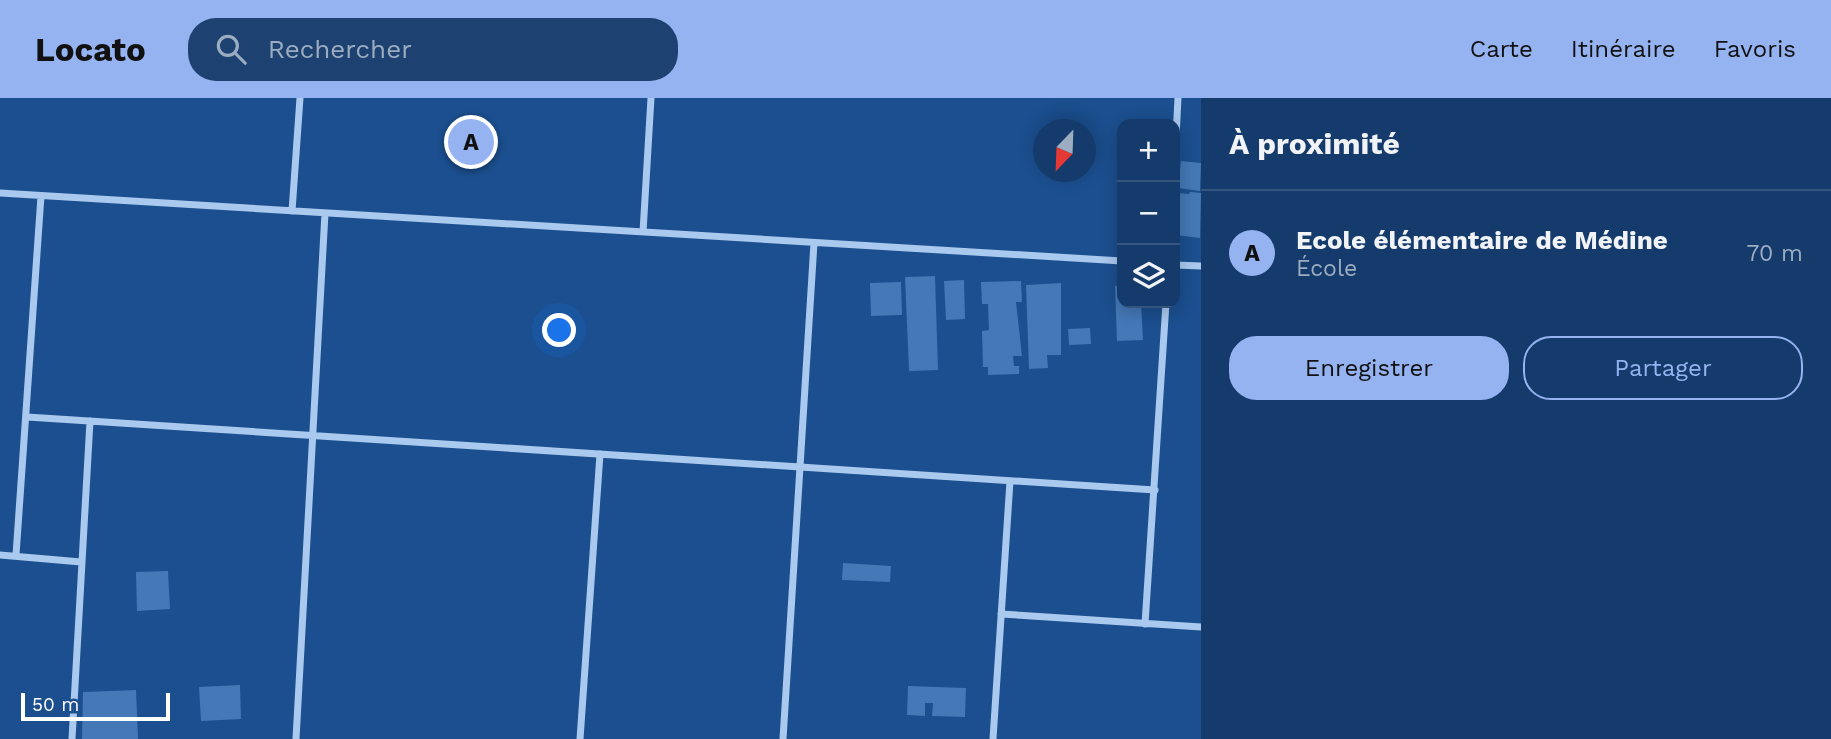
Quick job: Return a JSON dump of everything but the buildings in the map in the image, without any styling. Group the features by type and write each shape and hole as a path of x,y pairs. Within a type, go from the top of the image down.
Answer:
{"street":[{"path":"292,211 300,98"},
{"path":"643,232 651,98"},
{"path":"1177,119 1178,98"},
{"path":"0,193 1117,261"},
{"path":"16,555 41,195"},
{"path":"296,739 324,213"},
{"path":"783,739 814,243"},
{"path":"1180,265 1201,266"},
{"path":"1145,624 1166,308"},
{"path":"27,417 1155,490"},
{"path":"72,739 90,421"},
{"path":"580,739 600,454"},
{"path":"993,739 1010,481"},
{"path":"0,555 81,562"},
{"path":"1000,614 1201,627"}],"place":[{"name":"Ecole élémentaire de Médine","path":"471,142"}]}
